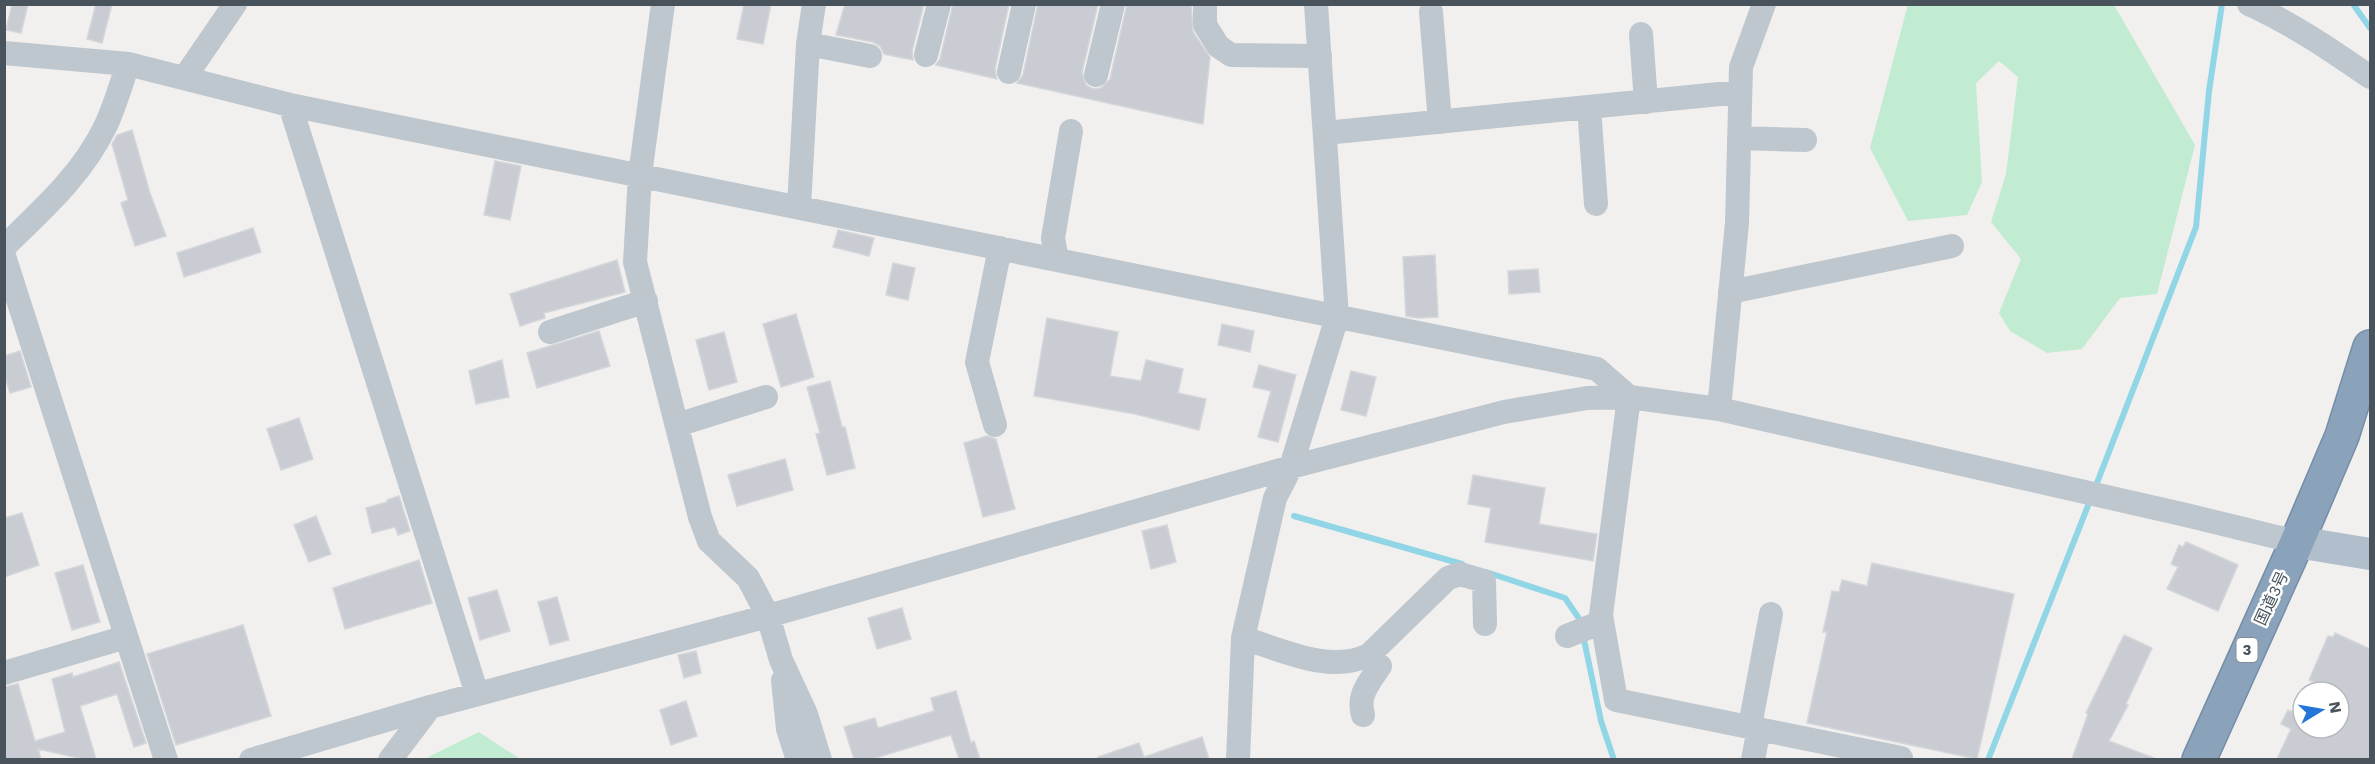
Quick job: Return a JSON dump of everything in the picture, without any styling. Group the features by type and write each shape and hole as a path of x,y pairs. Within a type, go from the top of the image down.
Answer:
{"highway":[{"name":"国道3号","path":"2199,759 2342,436 2370,347"},
{"name":"国道3号","path":"2342,436 2370,395"}],"main road":[{"path":"2297,542 2370,554"}],"street":[{"path":"185,77 235,4"},
{"path":"663,4 640,175 635,262 700,517 709,541 748,578 768,616 781,660 806,714 820,759"},
{"path":"799,207 808,44 814,4"},
{"path":"926,55 939,4"},
{"path":"1009,72 1024,4"},
{"path":"1096,75 1113,4"},
{"path":"1205,4 1205,25 1218,46 1231,55 1320,56"},
{"path":"1238,759 1242,638 1275,498 1291,467 1337,317 1316,4"},
{"path":"1719,409 1737,223 1741,67 1764,4"},
{"path":"2249,4 2309,35 2370,77"},
{"path":"1431,12 1440,122"},
{"path":"1641,34 1646,102"},
{"path":"808,44 870,56"},
{"path":"4,53 128,64 290,105 1597,369 1629,397"},
{"path":"4,247 49,203 84,163 106,125 128,64"},
{"path":"1325,133 1740,92"},
{"path":"290,105 477,694"},
{"path":"1589,107 1596,204"},
{"path":"1058,260 1053,238 1071,131"},
{"path":"1739,138 1805,140"},
{"path":"1730,292 1952,246"},
{"path":"995,425 977,362 1000,248"},
{"path":"4,256 166,759"},
{"path":"550,332 646,302"},
{"path":"677,425 766,397"},
{"path":"1629,397 1598,624 1616,700 1755,727 1855,754 1901,758"},
{"path":"251,759 477,694 768,616 1291,467 1504,412 1587,398 1629,397 1719,409 2297,542"},
{"path":"1363,715 1360,704 1361,694 1448,578 1460,574 1484,581 1485,624"},
{"path":"1754,759 1755,727 1771,614"},
{"path":"1569,635 1598,624"},
{"path":"4,673 126,637"},
{"path":"1242,638 1330,664 1356,661 1381,667"},
{"path":"781,660 788,729 798,759"},
{"path":"390,759 430,707"}],"green space":[{"path":"1908,4 2114,5 2195,145 2157,294 2120,298 2082,349 2047,353 2010,331 1999,313 2021,259 1991,222 2006,174 2018,77 1999,61 1976,83 1982,182 1967,215 1908,221 1870,148"},
{"path":"479,732 520,759 427,759 430,756"}],"building":[{"path":"12,4 28,4 21,33 6,30"},
{"path":"96,4 112,4 102,43 87,39"},
{"path":"744,4 771,4 763,44 737,39"},
{"path":"845,4 924,4 912,51 913,60 884,54 880,46 873,42 836,35"},
{"path":"953,4 1009,4 995,69 997,79 936,65 940,59"},
{"path":"1038,4 1098,4 1082,72 1086,85 1093,89 1101,88 1110,79 1127,4 1191,4 1193,32 1210,57 1203,124 1017,83 1023,75"},
{"path":"132,130 150,193 166,236 135,246 121,203 128,200 112,144 117,135"},
{"path":"495,161 521,166 510,220 484,215"},
{"path":"253,228 261,252 184,277 177,253"},
{"path":"838,230 874,238 869,256 833,247"},
{"path":"1435,255 1438,317 1406,316 1403,257"},
{"path":"617,260 625,292 544,313 545,318 520,326 510,294"},
{"path":"893,263 915,268 908,300 886,295"},
{"path":"1538,269 1540,292 1509,294 1508,271"},
{"path":"796,314 814,377 781,387 763,324"},
{"path":"1047,318 1118,332 1110,376 1141,381 1146,360 1183,369 1178,393 1206,399 1199,430 1135,414 1034,396"},
{"path":"1222,324 1254,331 1250,352 1218,345"},
{"path":"599,331 610,366 537,388 527,353"},
{"path":"724,332 737,382 709,390 696,340"},
{"path":"20,351 31,387 10,393 4,373 4,356"},
{"path":"502,360 509,397 476,404 469,371"},
{"path":"1259,365 1296,375 1278,442 1258,437 1271,391 1253,387"},
{"path":"1351,371 1376,377 1366,416 1341,410"},
{"path":"830,381 855,468 827,475 816,434 820,433 807,387"},
{"path":"299,418 313,459 281,470 267,429"},
{"path":"987,436 996,439 1015,509 983,517 964,443"},
{"path":"785,459 793,490 737,506 728,475"},
{"path":"1473,475 1545,488 1539,524 1597,534 1593,561 1485,542 1491,508 1468,504"},
{"path":"399,496 410,531 398,535 395,527 372,533 366,508"},
{"path":"22,513 39,565 4,577 4,518"},
{"path":"316,516 331,554 309,562 294,525"},
{"path":"1167,525 1176,562 1151,569 1142,531"},
{"path":"2186,542 2238,565 2218,611 2167,589 2178,567 2171,564 2179,545 2183,547"},
{"path":"419,560 432,603 345,629 333,588"},
{"path":"1872,563 2014,594 1977,759 1807,723 1827,632 1823,632 1832,591 1839,592 1842,580 1867,586"},
{"path":"83,565 100,622 72,630 55,573"},
{"path":"497,590 510,631 480,640 468,598"},
{"path":"557,597 569,640 550,645 538,602"},
{"path":"902,608 911,639 877,649 868,618"},
{"path":"243,625 271,716 176,745 147,654"},
{"path":"2335,633 2370,649 2370,759 2277,759 2291,729 2291,740 2351,740 2351,680 2309,680 2328,636 2333,637"},
{"path":"2124,635 2152,648 2126,704 2128,705 2109,741 2154,758 2072,759 2088,714 2086,713"},
{"path":"696,651 701,673 684,678 678,655"},
{"path":"119,662 146,743 134,747 117,694 80,706 96,759 83,759 38,749 41,759 4,759 4,687 18,684 35,741 65,732 52,679 72,673 73,677"},
{"path":"956,691 971,743 974,741 980,759 959,759 951,735 872,759 854,759 844,727 875,718 878,728 934,711 931,698"},
{"path":"686,701 697,736 671,745 660,710"},
{"path":"2288,710 2291,711 2291,729 2281,724"},
{"path":"1202,737 1209,759 1098,759 1098,757 1139,743 1144,757"}],"waterway":[{"path":"2095,488 2196,227 2209,91 2222,4"},
{"path":"2353,4 2370,28"},
{"path":"1988,760 2091,498"},
{"path":"1294,516 1462,564"},
{"path":"1486,572 1565,598 1581,625"},
{"path":"1583,635 1601,721 1614,760"}]}
